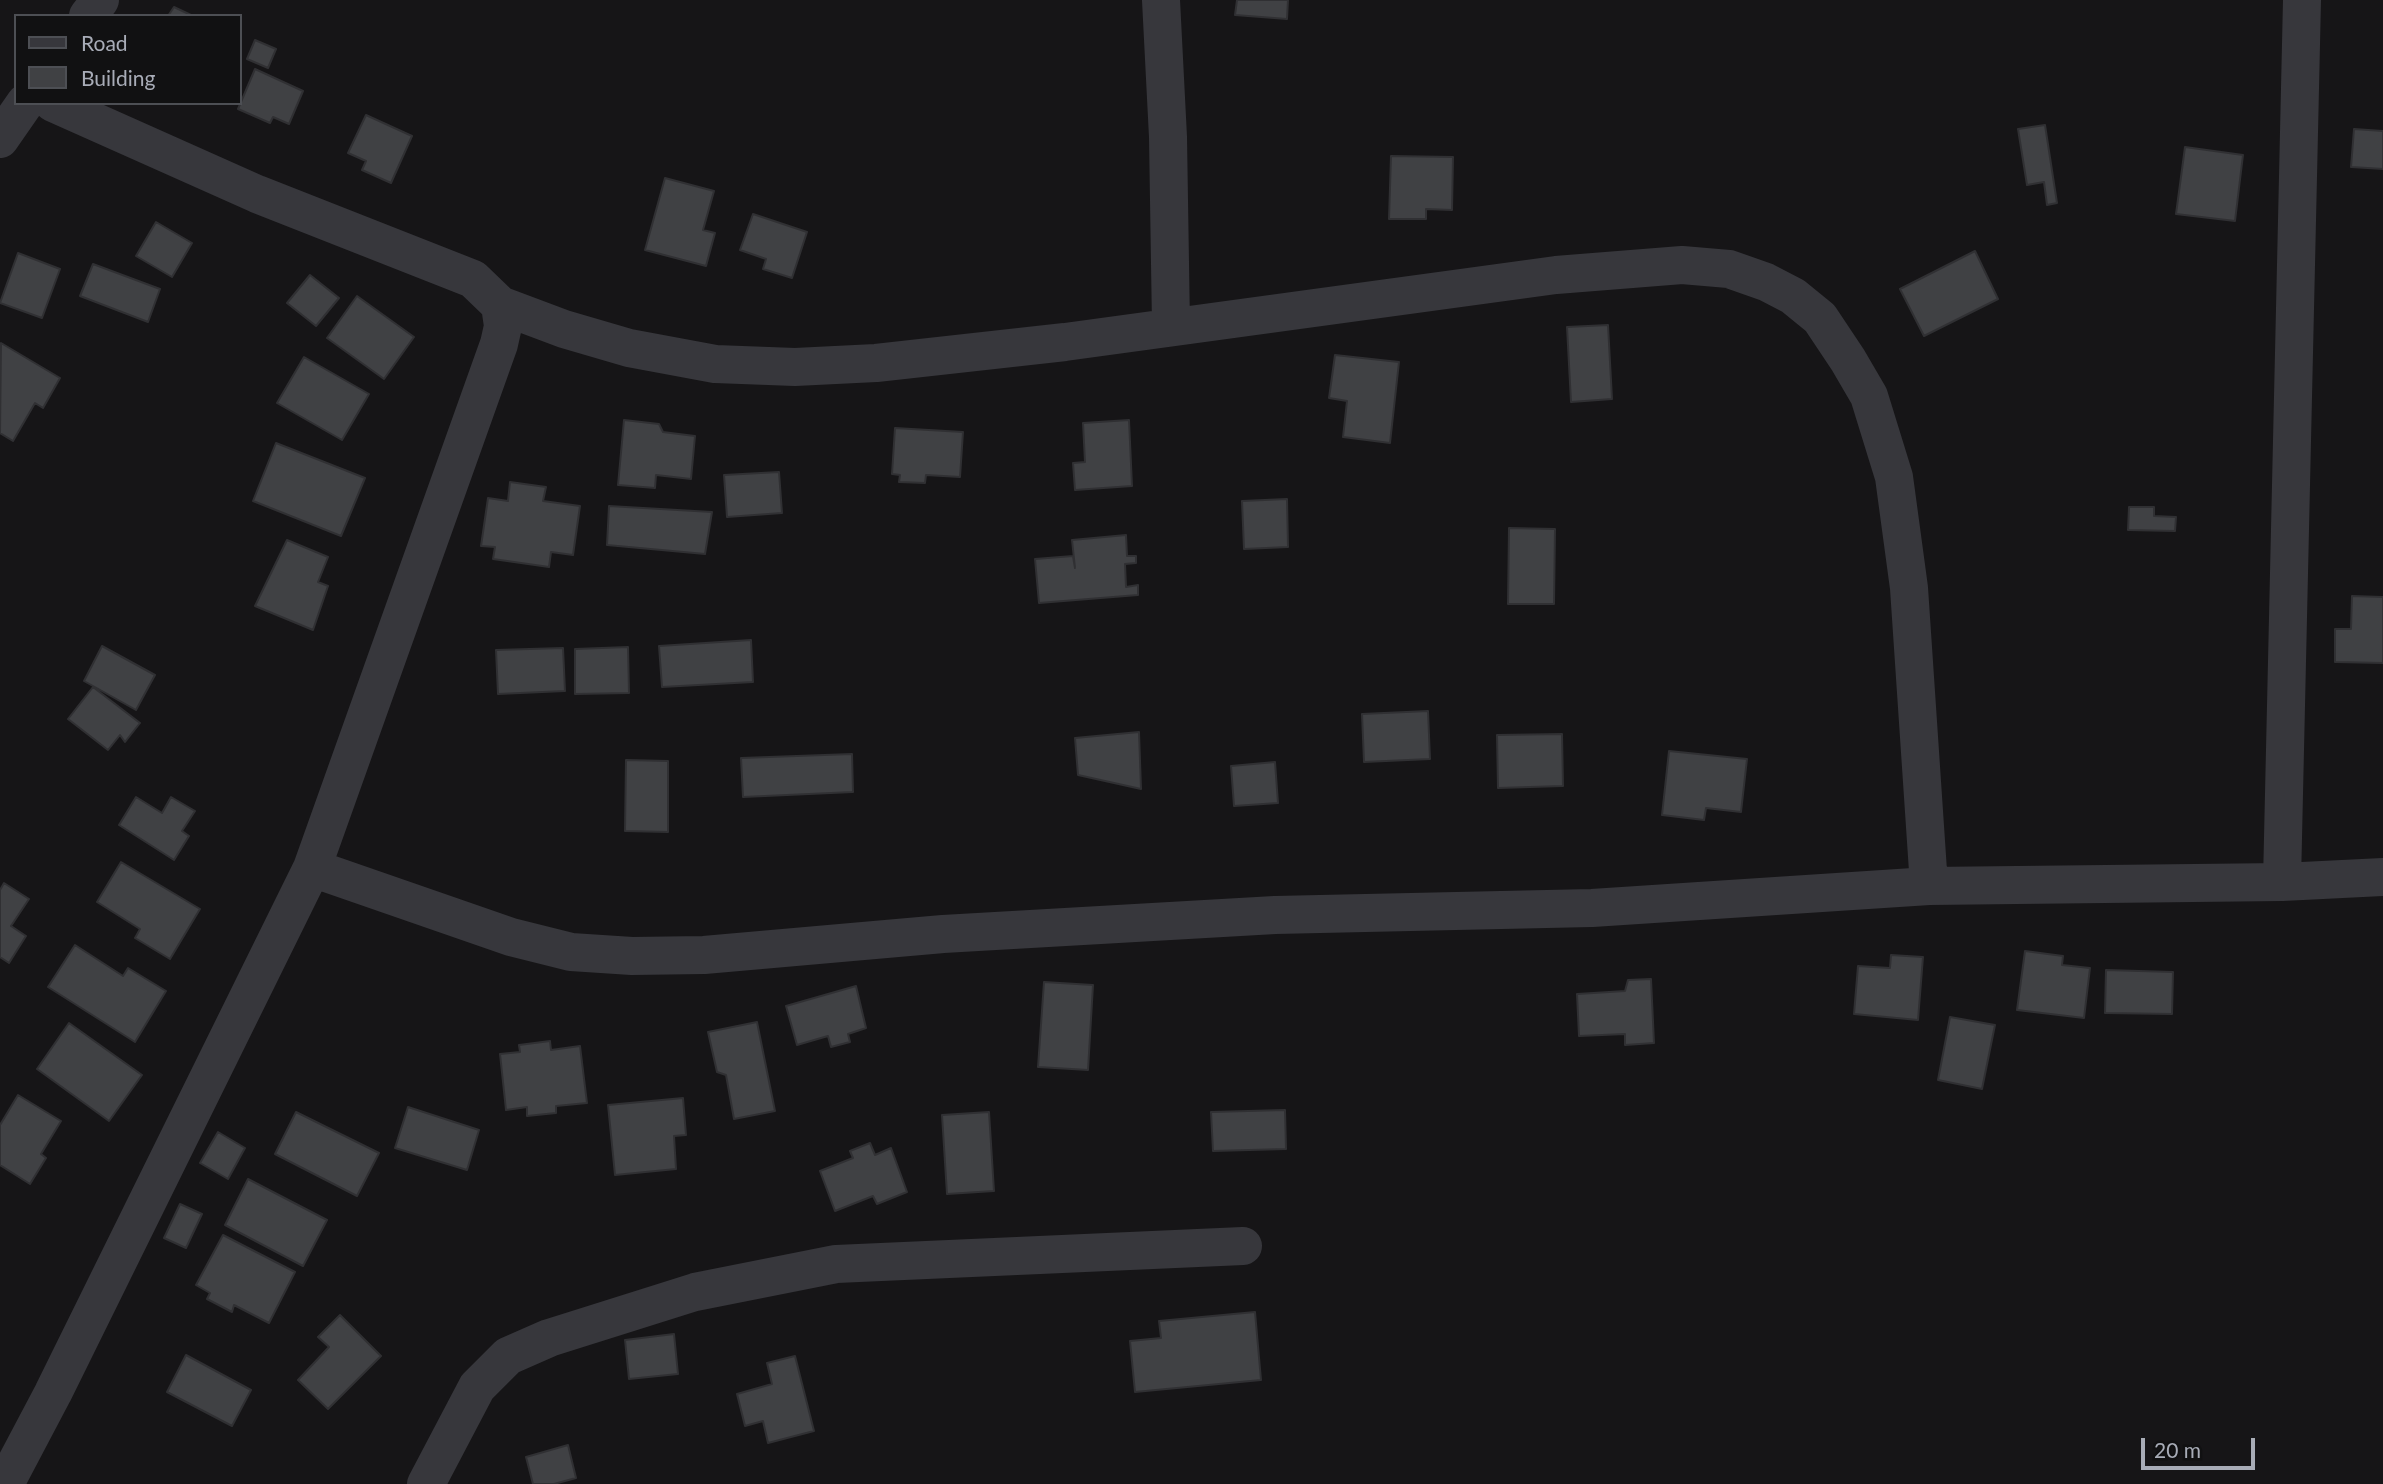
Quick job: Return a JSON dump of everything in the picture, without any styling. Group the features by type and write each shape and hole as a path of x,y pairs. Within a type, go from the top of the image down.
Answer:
{"street":[{"path":"1161,0 1168,137 1171,326"},
{"path":"2282,882 2302,0"},
{"path":"0,139 24,105"},
{"path":"57,105 257,194 473,279 500,305 564,329 670,358 795,367 876,363 1556,275 1682,265 1730,269 1766,282 1793,296 1820,317 1869,396 1894,477 1909,588 1929,886"},
{"path":"5,1484 53,1393 312,868 499,344 503,326 500,305"},
{"path":"312,868 511,937 571,952 632,956 704,956 943,934 1275,915 1592,908 1929,886 2282,882 2383,877"},
{"path":"426,1484 477,1387 508,1356 549,1338 695,1292 836,1264 1243,1245"}],"building":[{"path":"1237,0 1288,0 1287,19 1235,15"},
{"path":"174,7 189,14 169,14"},
{"path":"255,40 276,49 268,68 247,59"},
{"path":"255,69 303,91 289,124 273,117 270,123 238,109 242,105"},
{"path":"366,115 412,136 391,183 362,170 366,161 348,153"},
{"path":"2045,125 2057,203 2047,205 2044,182 2027,185 2018,129"},
{"path":"2354,129 2383,131 2383,169 2351,167"},
{"path":"2185,147 2243,155 2235,221 2176,214"},
{"path":"1391,156 1453,157 1452,210 1426,209 1426,219 1389,219"},
{"path":"665,178 714,191 703,230 715,233 706,266 645,250"},
{"path":"753,214 807,232 792,278 763,269 766,259 740,250"},
{"path":"156,222 192,243 172,277 136,256"},
{"path":"1975,251 1998,299 1924,336 1900,289"},
{"path":"18,253 60,269 42,318 0,303"},
{"path":"93,264 160,289 148,322 80,296"},
{"path":"310,275 339,298 316,326 287,303"},
{"path":"357,296 414,337 384,379 327,338"},
{"path":"1608,325 1612,399 1571,402 1567,327"},
{"path":"1,343 60,378 43,408 35,403 13,441 0,433"},
{"path":"1335,355 1399,362 1390,443 1343,437 1347,401 1329,398"},
{"path":"304,357 369,394 342,440 277,403"},
{"path":"624,420 659,424 663,432 695,436 691,479 656,475 655,488 618,485"},
{"path":"1129,420 1132,486 1075,490 1073,463 1085,462 1083,423"},
{"path":"895,428 963,432 960,477 926,475 925,483 899,482 900,475 892,474"},
{"path":"276,443 365,478 341,536 253,501"},
{"path":"779,472 782,513 727,517 724,475"},
{"path":"510,482 546,487 543,501 580,506 573,555 551,552 549,567 493,559 495,547 481,546 488,498 508,501"},
{"path":"1287,499 1288,547 1244,549 1242,501"},
{"path":"609,506 712,512 705,554 607,545"},
{"path":"2129,507 2154,507 2154,516 2176,517 2175,531 2128,530"},
{"path":"1509,528 1555,529 1554,604 1508,604"},
{"path":"1126,535 1127,556 1136,556 1136,563 1125,564 1126,587 1138,585 1138,595 1039,603 1035,559 1073,556 1075,568 1072,540"},
{"path":"287,540 328,557 318,582 328,586 313,630 255,606"},
{"path":"2352,596 2383,597 2383,663 2335,662 2335,629 2351,629"},
{"path":"751,640 753,682 662,687 659,646"},
{"path":"102,646 155,675 136,710 84,681"},
{"path":"628,647 629,693 575,694 575,649"},
{"path":"563,648 565,691 498,694 496,650"},
{"path":"93,687 140,723 125,742 120,735 108,750 68,719"},
{"path":"1428,711 1430,759 1364,762 1362,714"},
{"path":"1139,732 1141,789 1078,775 1075,738"},
{"path":"1562,734 1563,786 1498,788 1497,735"},
{"path":"1669,751 1747,759 1741,812 1706,808 1704,820 1662,815"},
{"path":"852,754 853,792 743,797 741,758"},
{"path":"626,760 668,761 668,832 625,831"},
{"path":"1275,762 1278,803 1234,806 1231,766"},
{"path":"136,797 162,813 171,797 195,811 182,831 189,836 174,860 119,825"},
{"path":"121,862 200,909 170,959 135,938 140,929 97,902"},
{"path":"4,883 29,899 11,926 26,936 9,963 0,957 0,890"},
{"path":"75,945 123,976 128,968 166,991 135,1042 48,987"},
{"path":"2025,951 2063,956 2062,965 2090,968 2084,1018 2017,1010"},
{"path":"1891,955 1923,957 1918,1020 1854,1014 1858,966 1890,968"},
{"path":"2106,970 2173,972 2172,1014 2105,1013"},
{"path":"1651,979 1654,1043 1625,1045 1625,1034 1579,1036 1577,994 1625,991 1628,980"},
{"path":"1044,982 1093,985 1088,1070 1038,1067"},
{"path":"856,986 866,1028 848,1034 850,1042 831,1047 828,1036 797,1045 786,1006"},
{"path":"1950,1017 1995,1025 1982,1089 1938,1080"},
{"path":"757,1022 775,1111 734,1119 726,1075 717,1072 708,1032"},
{"path":"69,1023 142,1075 109,1121 37,1069"},
{"path":"550,1041 551,1050 580,1046 587,1103 556,1106 556,1113 527,1116 527,1107 506,1110 500,1054 520,1052 519,1045"},
{"path":"18,1095 61,1121 41,1154 46,1158 30,1184 0,1165 0,1125"},
{"path":"683,1098 686,1135 674,1136 676,1169 615,1175 608,1105"},
{"path":"408,1107 479,1130 467,1170 395,1148"},
{"path":"1285,1110 1286,1149 1213,1151 1211,1112"},
{"path":"296,1112 379,1153 357,1196 275,1154"},
{"path":"989,1112 994,1191 947,1194 942,1115"},
{"path":"218,1132 245,1148 228,1179 200,1163"},
{"path":"870,1143 875,1155 891,1148 907,1192 877,1204 873,1196 835,1211 820,1171 853,1158 850,1151"},
{"path":"248,1179 327,1220 303,1266 225,1225"},
{"path":"180,1204 202,1214 186,1248 164,1238"},
{"path":"223,1235 295,1272 269,1323 234,1305 232,1312 207,1299 210,1293 196,1285"},
{"path":"1255,1312 1261,1380 1135,1392 1130,1341 1161,1338 1159,1321"},
{"path":"340,1315 381,1356 328,1409 298,1380 329,1347 318,1337"},
{"path":"674,1334 678,1374 629,1379 625,1340"},
{"path":"186,1355 251,1390 232,1426 167,1392"},
{"path":"795,1356 814,1431 768,1443 763,1421 745,1426 737,1394 772,1384 767,1363"},
{"path":"568,1445 576,1478 554,1484 533,1484 526,1457"}]}
